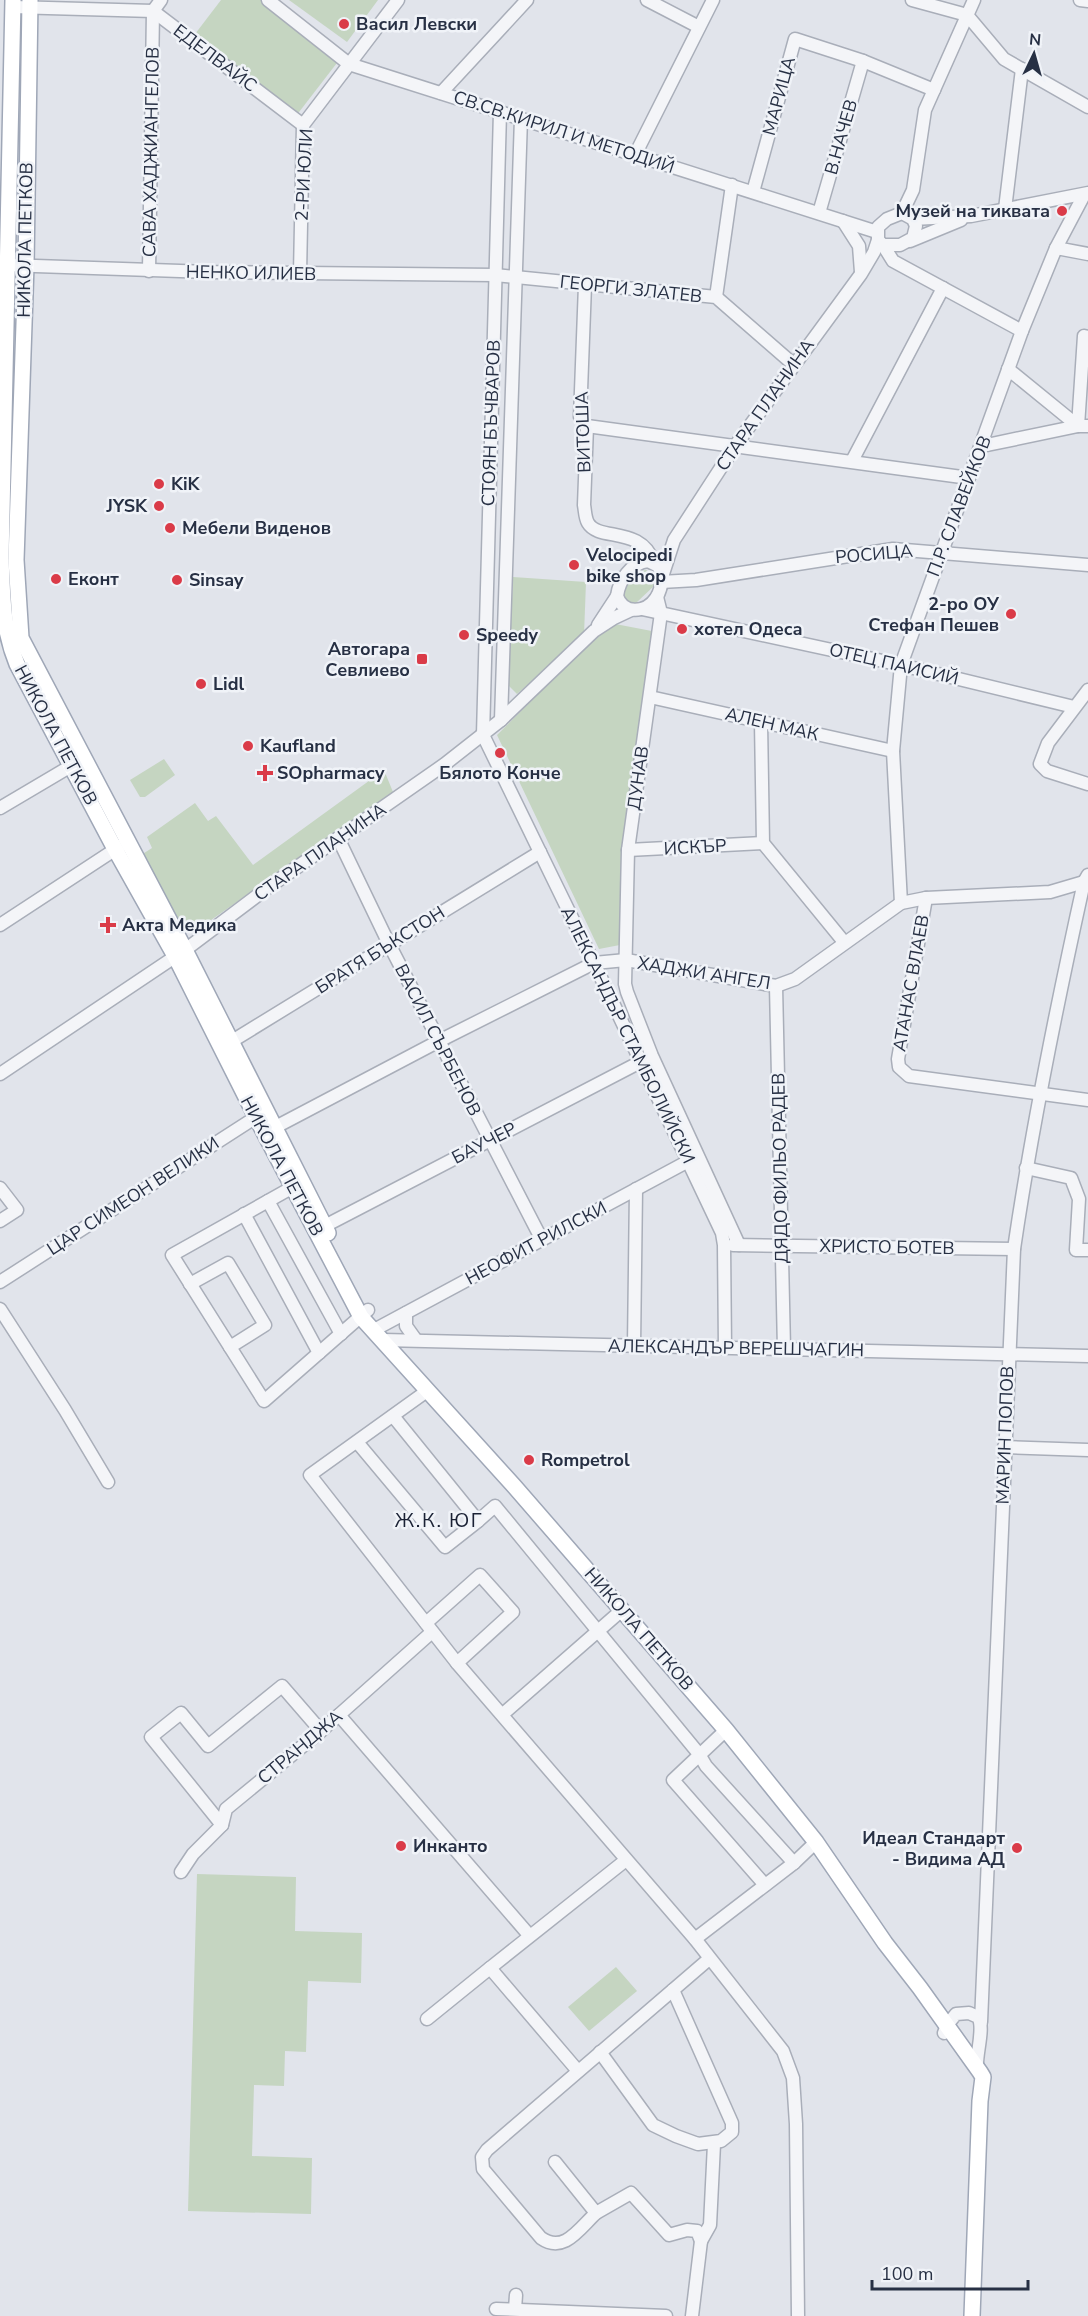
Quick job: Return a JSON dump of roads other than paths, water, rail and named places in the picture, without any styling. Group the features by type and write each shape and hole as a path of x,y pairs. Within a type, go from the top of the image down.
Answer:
{"main road":[{"name":"НИКОЛА ПЕТКОВ","path":"13,4 5,147 7,265 1,559 3,616 8,641 17,664 78,762"},
{"name":"НИКОЛА ПЕТКОВ","path":"30,4 26,265 16,560 21,638 29,657 78,762 180,952 365,1314 379,1335 427,1391 514,1486 726,1730 816,1842 885,1943 913,1993 958,2047 975,2080 980,2101"},
{"name":"НИКОЛА ПЕТКОВ","path":"270,1130 293,1187 320,1228"},
{"name":"НИКОЛА ПЕТКОВ","path":"958,2047 978,2067"},
{"path":"972,2316 980,2101 983,2077 978,2067"}],"street":[{"path":"13,4 153,11 161,0"},
{"name":"СВ.СВ.КИРИЛ И МЕТОДИЙ","path":"268,0 349,64 843,221 884,243 893,261 1022,332"},
{"name":"2-РИ ЮЛИ","path":"300,274 303,125 398,0"},
{"path":"441,93 527,0"},
{"path":"647,0 699,27"},
{"path":"635,155 713,0"},
{"path":"912,0 967,15 1004,59 1088,107"},
{"path":"910,241 916,232 908,216 926,110 975,0"},
{"path":"1080,0 1088,1"},
{"name":"ЕДЕЛВАЙС","path":"153,11 303,125"},
{"name":"САВА ХАДЖИАНГЕЛОВ","path":"149,271 153,11"},
{"name":"МАРИЦА","path":"753,192 795,39 863,61 934,90"},
{"name":"В.НАЧЕВ","path":"819,213 863,61"},
{"path":"1005,209 1022,69"},
{"name":"СТОЯН БЪЧВАРОВ","path":"483,735 500,112"},
{"name":"СТОЯН БЪЧВАРОВ","path":"501,720 521,118"},
{"path":"716,297 732,185"},
{"path":"884,243 910,241 970,216 1086,194"},
{"name":"П.Р. СЛАВЕЙКОВ","path":"901,903 893,751 901,665 940,552 982,446 1022,332 1056,248 1086,194"},
{"path":"908,216 970,216"},
{"name":"СТАРА ПЛАНИНА","path":"651,561 674,540 735,446 884,243 881,223 908,216"},
{"path":"843,221 859,246 861,274"},
{"path":"1056,248 1088,254"},
{"name":"НЕНКО ИЛИЕВ","path":"7,265 149,271 516,277"},
{"name":"ГЕОРГИ ЗЛАТЕВ","path":"516,277 716,297 793,364"},
{"name":"ВИТОША","path":"585,285 580,417 586,426 584,505 589,524 594,529 622,535 639,543 651,561"},
{"path":"852,461 943,288"},
{"path":"1083,426 1084,336 1088,337"},
{"path":"1008,369 1083,426"},
{"path":"586,426 969,478"},
{"path":"982,446 1083,426"},
{"name":"СТАРА ПЛАНИНА","path":"662,578 674,540"},
{"path":"633,567 651,561 661,569 662,578 657,597 636,609 624,607 617,596 620,582 633,567 639,543"},
{"name":"РОСИЦА","path":"662,578 696,580 878,550 912,549 1088,565"},
{"name":"СТАРА ПЛАНИНА","path":"594,631 617,596"},
{"name":"ДУНАВ","path":"626,960 628,850 661,613 657,597"},
{"name":"СТАРА ПЛАНИНА","path":"0,1074 180,952 338,838 404,794 501,720 594,631 614,618 636,609"},
{"name":"ОТЕЦ ПАИСИЙ","path":"636,609 901,665 1074,707"},
{"path":"1088,690 1048,743 1040,764 1047,771 1088,784"},
{"name":"АЛЕН МАК","path":"650,697 893,751"},
{"path":"761,722 763,843 844,942"},
{"name":"АЛЕКСАНДЪР СТАМБОЛИЙСКИ","path":"483,735 540,852 590,965 739,1245"},
{"path":"0,808 78,762"},
{"name":"ВАСИЛ СЪРБЕНОВ","path":"338,838 389,944 542,1240"},
{"name":"ИСКЪР","path":"628,850 763,843"},
{"path":"0,925 121,845"},
{"name":"БРАТЯ БЪКСТОН","path":"226,1045 540,852"},
{"name":"ХАДЖИ АНГЕЛ","path":"590,965 626,960 776,986 795,978 901,903 926,898 1050,892 1086,879"},
{"name":"МАРИН ПОПОВ","path":"981,2022 1014,1249 1026,1168 1086,879"},
{"name":"АТАНАС ВЛАЕВ","path":"926,898 898,1059 899,1067 909,1076 1041,1093"},
{"name":"АЛЕКСАНДЪР СТАМБОЛИЙСКИ","path":"626,960 627,992 722,1233 725,1348"},
{"path":"270,1130 590,965"},
{"name":"ДЯДО ФИЛЬО РАДЕВ","path":"776,986 784,1349"},
{"name":"БАУЧЕР","path":"320,1228 652,1056"},
{"path":"1041,1093 1088,1100"},
{"name":"ЦАР СИМЕОН ВЕЛИКИ","path":"0,1282 261,1114"},
{"name":"НЕОФИТ РИЛСКИ","path":"379,1335 406,1313 693,1158"},
{"path":"1026,1168 1071,1178 1079,1199 1076,1250 1088,1250"},
{"path":"293,1187 171,1255 264,1401 365,1314"},
{"path":"0,1188 17,1209 0,1221"},
{"path":"634,1346 636,1189"},
{"path":"268,1201 341,1334"},
{"path":"244,1214 319,1353"},
{"name":"ХРИСТО БОТЕВ","path":"724,1245 1014,1249"},
{"path":"190,1284 228,1263 265,1325 230,1347"},
{"path":"0,1309 108,1482"},
{"path":"406,1313 406,1326 416,1340"},
{"name":"АЛЕКСАНДЪР ВЕРЕШЧАГИН","path":"379,1335 416,1340 1088,1356"},
{"path":"427,1391 310,1475 457,1663 694,1939 783,2051 793,2078 798,2164 798,2316"},
{"path":"393,1416 478,1521"},
{"path":"357,1442 445,1547 495,1506 699,1754 706,1766 794,1863"},
{"path":"1005,1447 1088,1450"},
{"name":"СТРАНДЖА","path":"181,1872 193,1854 222,1826 226,1809 321,1731 480,1575 513,1612 457,1663"},
{"path":"503,1714 622,1610"},
{"path":"222,1826 151,1737 181,1713 208,1746 282,1686 321,1731"},
{"path":"339,1714 529,1935"},
{"path":"726,1730 672,1780 765,1885"},
{"path":"694,1939 794,1863 816,1842"},
{"path":"427,2019 529,1935 626,1860"},
{"path":"701,2241 697,2231 687,2230 669,2235 631,2193 596,2213 562,2244 551,2245 541,2238 483,2169 482,2157 486,2150 708,1959"},
{"path":"490,1968 578,2071"},
{"path":"600,2052 653,2124 698,2144 714,2144 732,2132 732,2123 673,1990"},
{"path":"945,2029 952,2017 963,2013 982,1994"},
{"path":"963,2013 974,2015 981,2022 978,2067"},
{"path":"958,2047 978,2040"},
{"path":"692,2316 701,2241 710,2225 714,2144"},
{"path":"555,2162 596,2213"},
{"path":"515,2309 516,2295"},
{"path":"496,2309 588,2315 666,2316"}],"place":[{"name":"Васил Левски","path":"344,24"},
{"name":"Музей на тиквата","path":"1062,211"},
{"name":"KiK","path":"159,484"},
{"name":"JYSK","path":"159,506"},
{"name":"Мебели Виденов","path":"170,528"},
{"name":"Velocipedi bike shop","path":"574,565"},
{"name":"Еконт","path":"56,579"},
{"name":"Sinsay","path":"177,580"},
{"name":"2-ро ОУ Стефан Пешев","path":"1011,614"},
{"name":"хотел Одеса","path":"682,629"},
{"name":"Speedy","path":"464,635"},
{"name":"Автогара Севлиево","path":"422,659"},
{"name":"Lidl","path":"201,684"},
{"name":"Kaufland","path":"248,746"},
{"name":"Бялото Конче","path":"500,753"},
{"name":"SOpharmacy","path":"265,773"},
{"name":"Акта Медика","path":"108,925"},
{"name":"Rompetrol","path":"529,1460"},
{"name":"Инканто","path":"401,1846"},
{"name":"Идеал Стандарт - Видима АД","path":"1017,1848"}],"district":[{"name":"Ж.К. ЮГ","path":"439,1520"}]}
